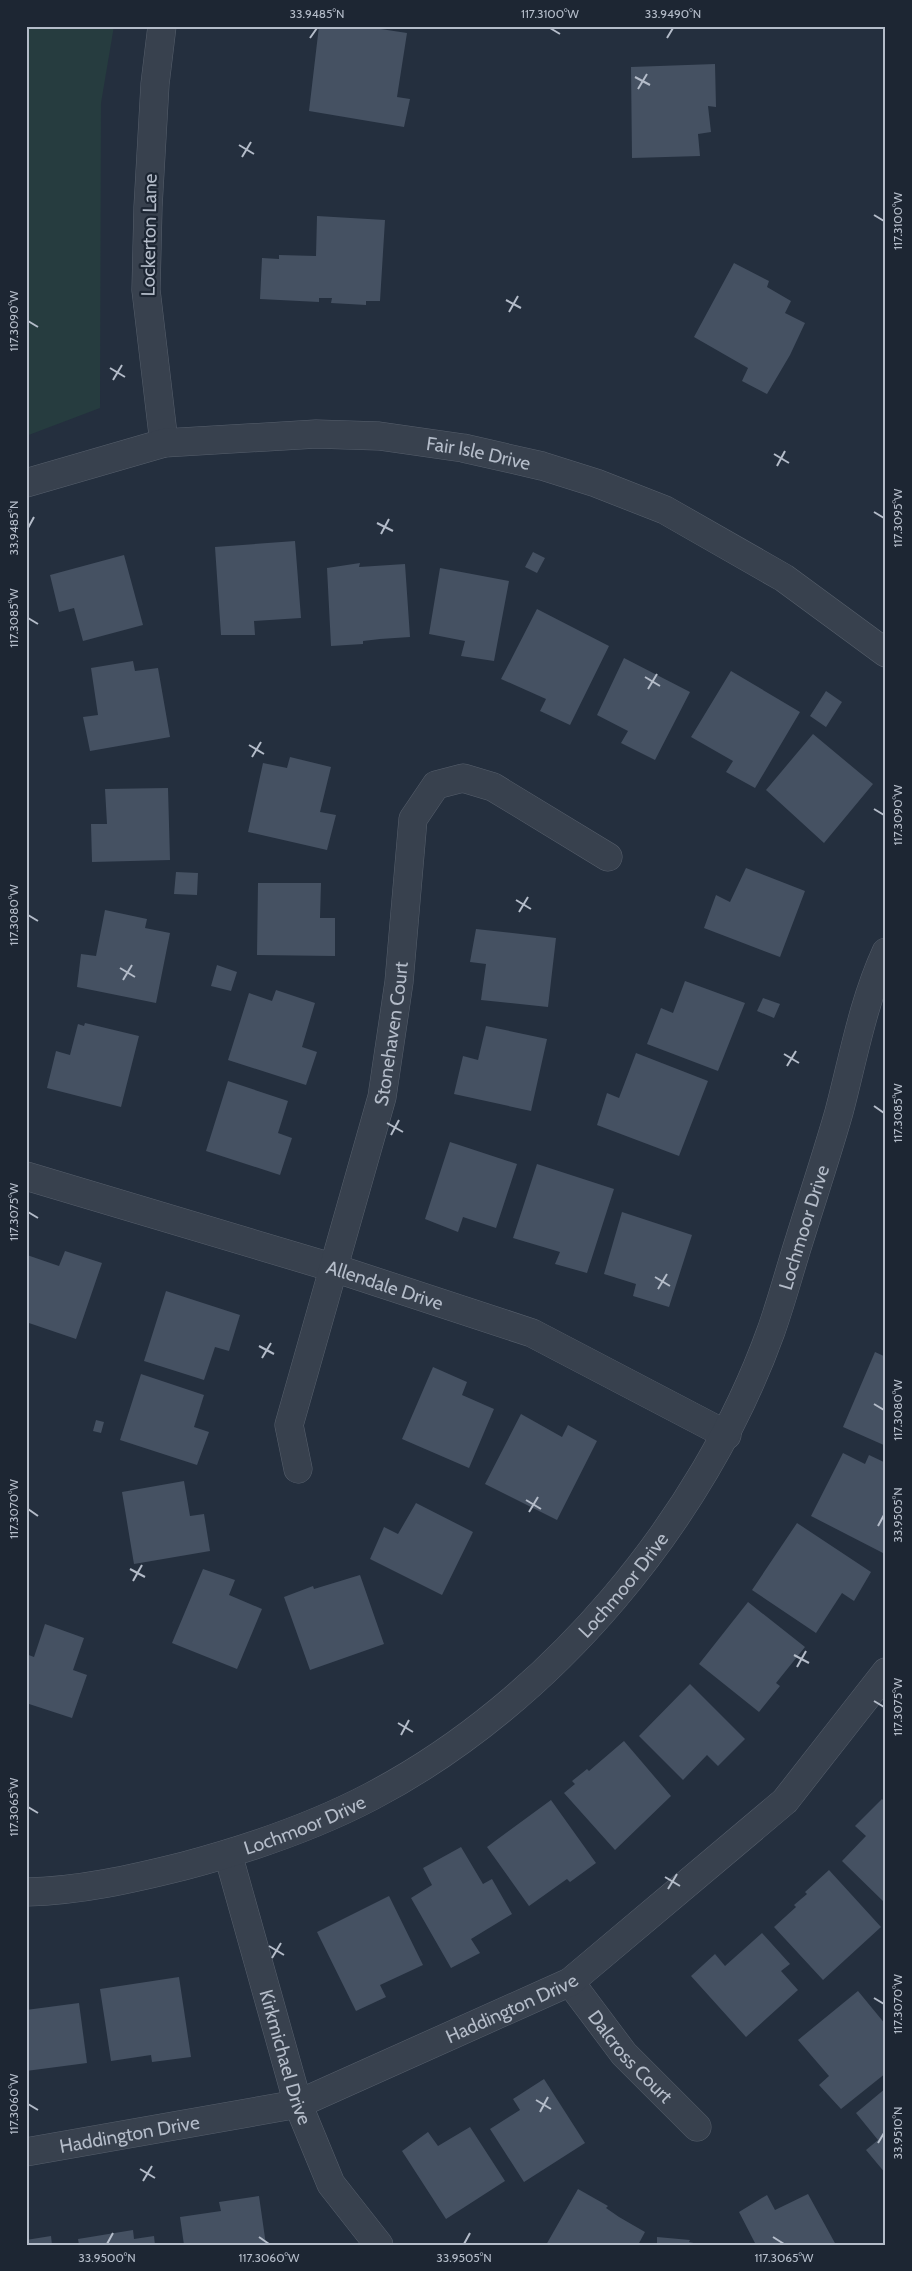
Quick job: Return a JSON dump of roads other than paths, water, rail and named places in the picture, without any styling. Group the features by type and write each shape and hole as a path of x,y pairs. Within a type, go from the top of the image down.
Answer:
{"street":[{"name":"Lockerton Lane","path":"162,26 155,84 148,207 146,290 164,443"},
{"name":"Fair Isle Drive","path":"26,483 164,443 316,434 380,436 463,448 542,466 596,483 665,510 735,548 784,578 886,653"},
{"name":"Stonehaven Court","path":"298,1469 289,1425 382,1097 399,982 413,820 436,785 463,778 493,787 608,857"},
{"name":"Lochmoor Drive","path":"26,1892 51,1891 140,1877 228,1854 292,1831 372,1796 443,1752 504,1708 619,1594 688,1500 726,1435 770,1332 832,1136 860,1030 879,968 886,952"},
{"name":"Allendale Drive","path":"26,1176 334,1268 532,1334 726,1435"},
{"name":"Haddington Drive","path":"26,2152 298,2104 570,1982 785,1801 885,1674"},
{"name":"Kirkmichael Drive","path":"228,1854 298,2104 331,2184 379,2245"},
{"name":"Dalcross Court","path":"570,1982 624,2054 697,2127"}]}
